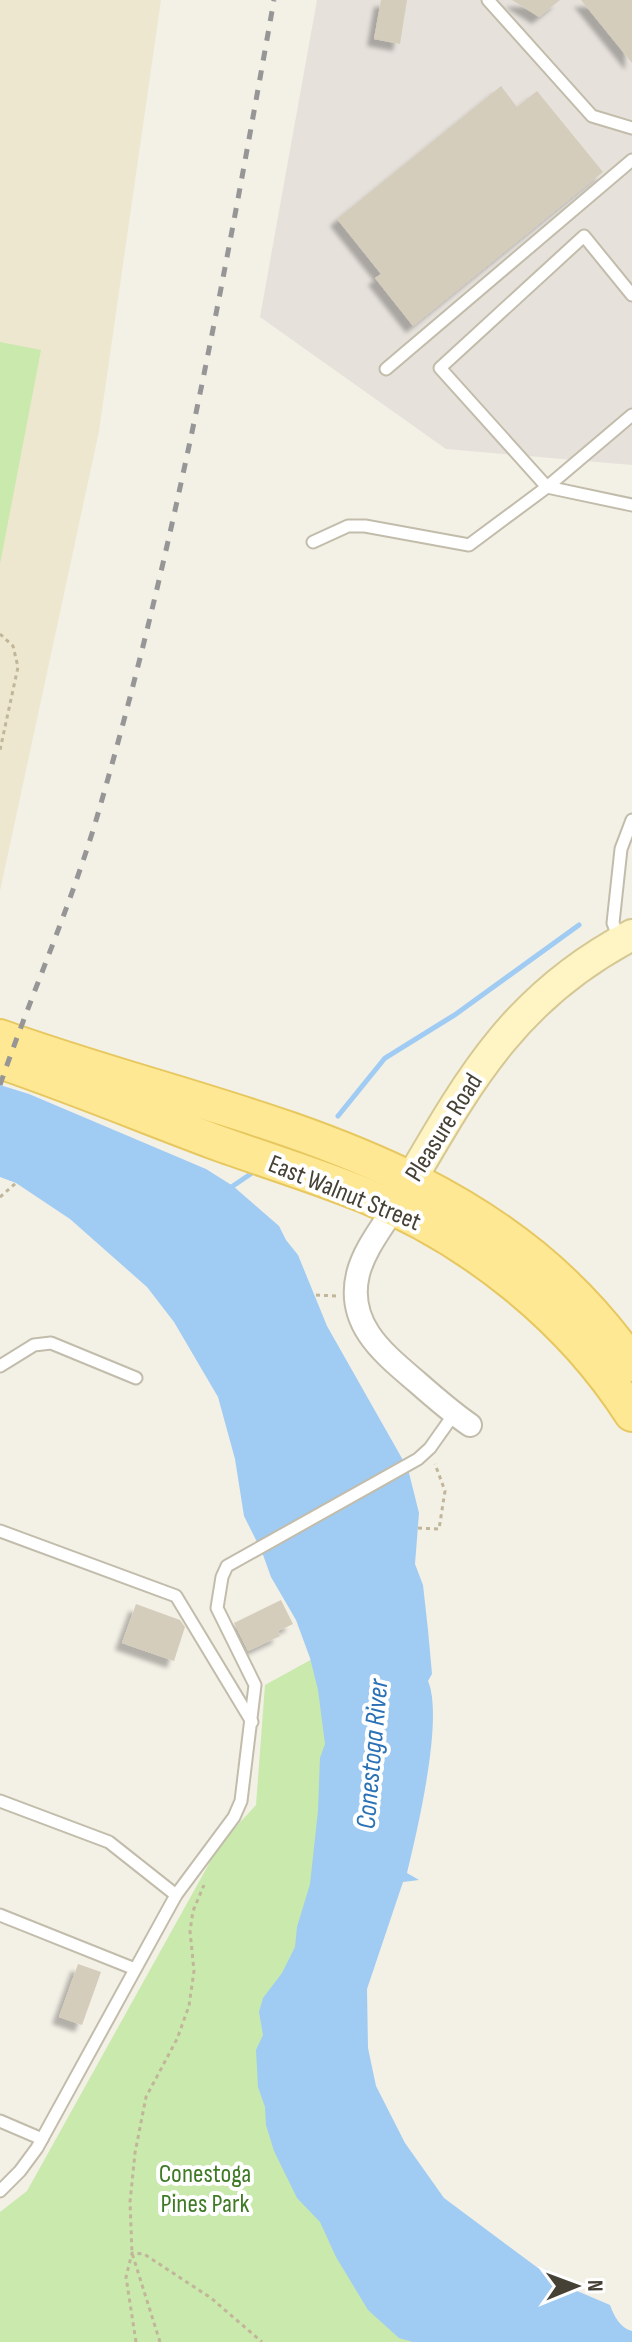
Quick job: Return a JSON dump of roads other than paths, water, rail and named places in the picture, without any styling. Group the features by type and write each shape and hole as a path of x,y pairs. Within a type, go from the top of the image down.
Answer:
{"main road":[{"name":"East Walnut Street","path":"0,1037 207,1103 353,1154 411,1179 470,1211 535,1258 596,1317 632,1364"},
{"name":"East Walnut Street","path":"0,1061 341,1186 394,1208 457,1243 513,1284 587,1355 632,1414"}],"street":[{"name":"Pleasure Road","path":"462,1419 372,1342 361,1320 356,1297 359,1273 368,1251 466,1088 509,1030 558,982 581,964 626,938"}],"lane":[{"path":"488,0 592,116 632,128"},
{"path":"386,369 632,160"},
{"path":"632,295 584,236 440,368 547,487 632,505"},
{"path":"313,542 348,526 365,526 469,545 547,487 632,415"},
{"path":"626,938 613,923 621,849 632,820"},
{"path":"0,1366 34,1345 51,1343 136,1378"},
{"path":"0,2191 20,2171 42,2139 176,1895 234,1817 241,1801 253,1722 255,1685 220,1616 217,1599 227,1566 406,1466 462,1419"},
{"path":"0,1531 176,1596 253,1722"},
{"path":"0,1801 109,1842 176,1895"},
{"path":"0,1915 135,1969"},
{"path":"0,2121 42,2139"}],"water":[{"name":"Conestoga River","path":"0,1085 29,1094 206,1169 233,1186 279,1226 298,1255 327,1326 408,1469 419,1513 415,1564 423,1585 432,1674 428,1681 433,1721 427,1776 407,1873 419,1880 403,1882 367,1989 368,2048 376,2086 405,2143 444,2198 538,2268 546,2269 570,2288 610,2305 621,2324 632,2331 632,2342 413,2342 399,2338 368,2310 336,2257 320,2222 297,2198 274,2151 266,2125 265,2107 258,2087 256,2050 263,2035 259,2012 263,1998 282,1973 295,1947 297,1927 310,1884 320,1758 325,1744 310,1658 296,1620 271,1577 244,1516 235,1459 218,1397 174,1322 147,1287 70,1219 16,1183 0,1177"}],"waterway":[{"path":"338,1116 385,1058 456,1014 579,925"},
{"path":"227,1190 255,1171"}],"railway":[{"path":"0,1085 63,918 97,817 151,615 217,309 274,0"}],"park label":[{"name":"Conestoga Pines Park","path":"205,2188"}]}
